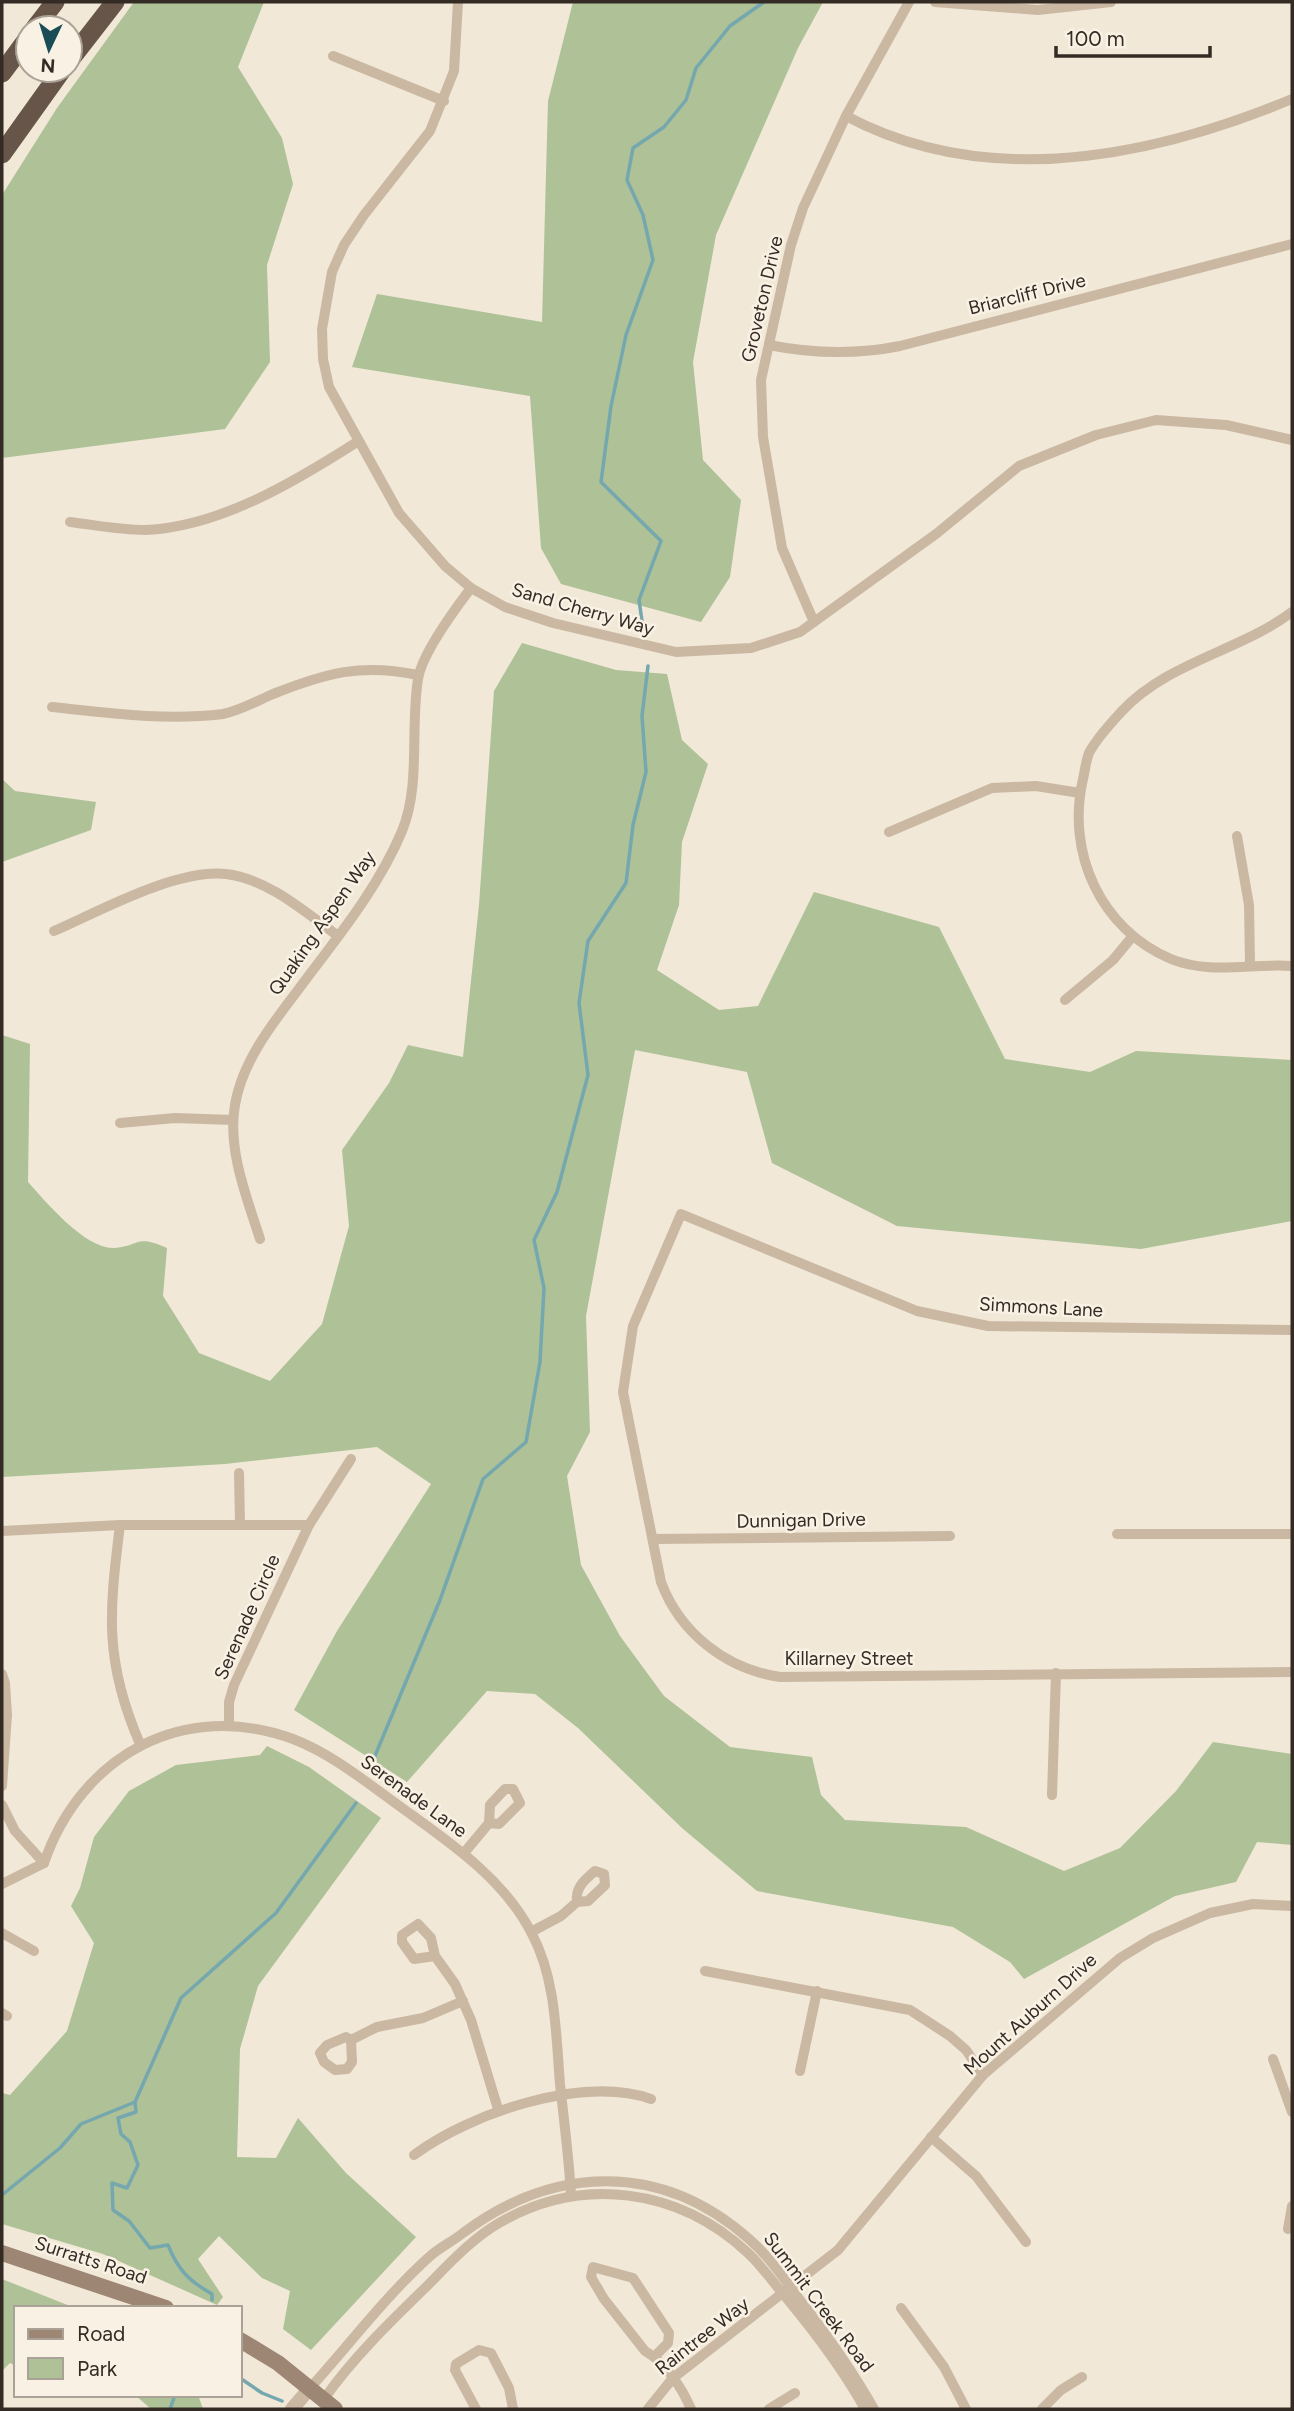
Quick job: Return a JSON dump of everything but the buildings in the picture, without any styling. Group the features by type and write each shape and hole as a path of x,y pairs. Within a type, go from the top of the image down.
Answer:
{"highway":[{"path":"84,42 114,2"},
{"path":"2,73 14,57"},
{"path":"2,154 52,84"}],"main road":[{"name":"Surratts Road","path":"2,2253 160,2306"},
{"path":"242,2341 278,2363 310,2388 325,2406"}],"street":[{"name":"Sand Cherry Way","path":"458,2 454,71 430,131 364,215 344,244 332,272 322,330 323,359 329,387 357,442 399,513 445,566 471,588 505,607 553,623 676,652 751,648 800,632 936,534 1019,466 1096,435 1156,420 1226,425 1292,440"},
{"name":"Groveton Drive","path":"814,622 782,548 763,438 760,394 790,245 803,208 846,116 909,2"},
{"path":"935,2 1038,10 1111,2"},
{"path":"333,56 444,100"},
{"path":"846,116 878,133 945,150 1036,160 1080,159 1182,138 1292,99"},
{"name":"Briarcliff Drive","path":"769,345 847,354 900,346 1292,244"},
{"path":"70,522 146,530 210,516 264,498 357,442"},
{"name":"Quaking Aspen Way","path":"260,1240 237,1155 233,1120 242,1079 268,1030 378,877 403,830 410,800 418,676 447,618 471,588"},
{"path":"1292,614 1146,689 1122,711 1089,753 1080,793 1078,821 1082,856 1092,883 1116,921 1132,937 1170,959 1196,967 1218,969 1250,965 1292,966"},
{"path":"52,707 171,717 226,713 312,678 349,669 388,669 418,676"},
{"path":"889,832 992,788 1036,786 1080,793"},
{"path":"1237,836 1249,905 1252,947 1250,965"},
{"path":"54,931 163,886 201,875 226,874 274,891 338,936"},
{"path":"1065,1000 1113,960 1132,937"},
{"path":"120,1124 175,1118 233,1120"},
{"name":"Simmons Lane","path":"681,1214 917,1311 988,1326 1292,1330"},
{"name":"Killarney Street","path":"681,1214 633,1326 623,1392 661,1582 677,1615 696,1637 715,1651 755,1672 780,1677 1292,1672"},
{"name":"Serenade Circle","path":"229,1726 229,1702 234,1685 309,1525 351,1459"},
{"path":"239,1473 240,1524"},
{"path":"120,1525 111,1586 112,1644 119,1690 140,1744"},
{"name":"Serenade Circle","path":"2,1531 120,1525 309,1525"},
{"path":"1117,1534 1292,1534"},
{"name":"Dunnigan Drive","path":"653,1539 950,1536"},
{"path":"1052,1795 1056,1673"},
{"path":"2,1674 2,1786"},
{"name":"Serenade Lane","path":"44,1863 54,1837 89,1788 126,1753 140,1744 183,1730 229,1726 275,1733 320,1751 464,1853 495,1885 531,1932 544,1962 551,1999 571,2195"},
{"path":"2,1805 15,1831 44,1863 2,1884"},
{"path":"464,1853 489,1823"},
{"path":"531,1932 561,1916 577,1902"},
{"name":"Mount Auburn Drive","path":"787,2292 853,2235 983,2075 1120,1958 1153,1938 1210,1913 1237,1906 1292,1906"},
{"path":"2,1933 34,1951"},
{"path":"435,1956 455,1984 463,2001 498,2109"},
{"path":"705,1971 910,2010 950,2036 965,2050 983,2075"},
{"path":"800,2071 817,1991"},
{"path":"351,2040 377,2027 423,2018 463,2001"},
{"path":"1273,2059 1292,2112"},
{"path":"414,2155 435,2140 498,2109 562,2096 621,2091 651,2099"},
{"path":"931,2137 976,2176 1026,2242"},
{"name":"Summit Creek Road","path":"310,2388 429,2256 500,2207 570,2182 640,2184 690,2200 749,2238 839,2366 865,2409"},
{"name":"Summit Creek Road","path":"325,2406 401,2312 468,2246 498,2223 528,2208 571,2195 635,2195 694,2215 716,2228 749,2254 787,2292 846,2362 874,2409"},
{"path":"1288,2229 1292,2206"},
{"path":"654,2357 668,2343 669,2333 633,2278 593,2267 591,2277 604,2299 645,2351 673,2378 691,2409"},
{"name":"Raintree Way","path":"648,2409 673,2378 787,2292"},
{"path":"901,2308 944,2367 966,2409"},
{"path":"476,2409 455,2370 456,2364 479,2350 491,2353 509,2388 513,2409"},
{"path":"1042,2409 1061,2390 1082,2377"},
{"path":"292,2409 310,2388"},
{"path":"769,2409 795,2393"}],"green space":[{"path":"134,2 264,2 238,67 282,138 293,184 267,265 270,362 225,429 2,458 2,195 74,84 84,84 84,71"},
{"path":"573,2 823,2 798,48 716,235 693,362 703,460 741,500 730,577 701,622 561,584 541,548 530,396 352,367 377,294 542,322 548,101"},
{"path":"522,643 616,670 667,674 682,740 708,764 682,842 679,905 657,970 719,1010 758,1006 814,892 939,927 1005,1059 1090,1072 1136,1051 1292,1060 1292,1221 1141,1249 897,1226 772,1163 747,1072 635,1050 586,1316 590,1432 567,1476 581,1565 620,1636 664,1696 730,1747 812,1757 821,1795 845,1820 966,1827 1064,1871 1120,1848 1176,1791 1213,1742 1292,1754 1292,1845 1257,1842 1236,1882 1175,1896 1024,1979 1010,1962 953,1927 757,1891 682,1828 578,1728 535,1694 487,1691 407,1782 294,1710 337,1631 431,1484 377,1447 225,1464 2,1477 2,1035 30,1044 28,1182 67,1223 91,1241 114,1248 143,1241 167,1248 163,1296 199,1353 270,1381 322,1324 349,1226 342,1150 389,1083 408,1045 463,1057 479,905 494,691"},
{"path":"2,779 15,791 96,802 91,830 2,862"},
{"path":"267,1746 309,1767 381,1818 258,1986 240,2049 237,2157 276,2158 298,2118 346,2173 416,2237 311,2350 283,2329 290,2291 262,2278 219,2236 198,2259 223,2297 217,2305 103,2254 2,2224 2,2093 10,2095 67,2031 94,1943 71,1906 80,1888 94,1837 129,1791 176,1765 260,1755"},
{"path":"2,2279 70,2306 14,2306 14,2365 10,2363 2,2371"},
{"path":"137,2397 199,2397 203,2409 151,2409"}],"waterway":[{"path":"642,621 639,600 661,541 601,482 611,406 626,335 653,260 643,215 627,180 633,148 664,127 686,100 696,68 730,26 764,2"},
{"path":"372,1763 440,1600 483,1479 526,1442 540,1362 544,1288 534,1240 557,1192 588,1075 579,1003 588,941 626,883 633,825 646,772 642,716 648,666"},
{"path":"2,2195 60,2148 81,2124 135,2102 181,1998 276,1913 356,1803"},
{"path":"135,2102 136,2112 118,2118 121,2134 130,2142 138,2165 127,2188 112,2183 113,2210 129,2221 150,2248 168,2245 180,2268 212,2294 212,2300"},
{"path":"242,2379 262,2393 282,2401"},
{"path":"170,2409 174,2397"}]}
